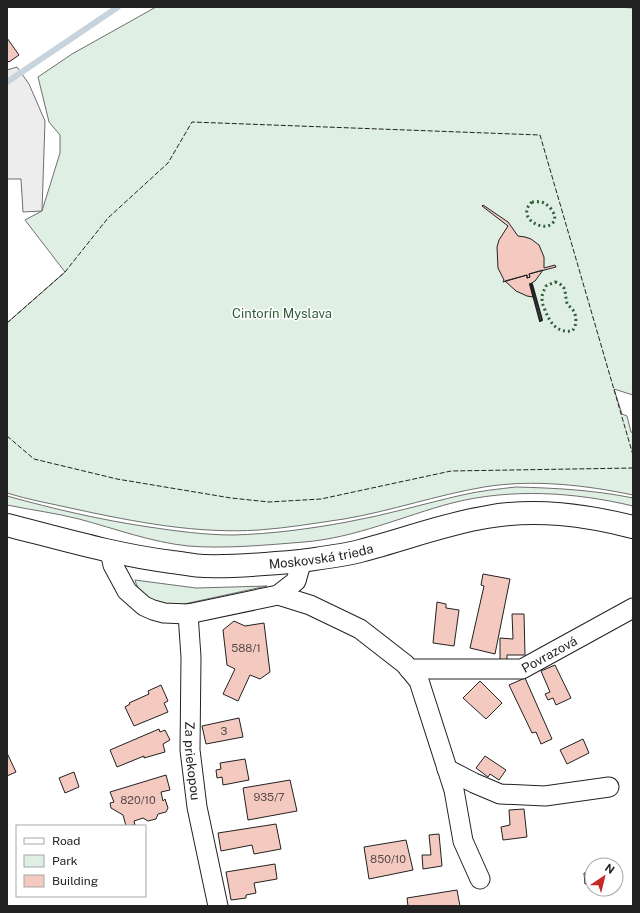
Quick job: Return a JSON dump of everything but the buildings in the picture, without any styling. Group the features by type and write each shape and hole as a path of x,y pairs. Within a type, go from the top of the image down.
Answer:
{"street":[{"name":"Moskovská trieda","path":"7,525 110,552 152,560 204,566 265,564 359,551 451,524 488,516 530,513 564,513 603,519 633,527"},
{"path":"110,552 113,565 127,591 135,599 152,610 164,613 188,614 278,595 296,581 302,560"},
{"path":"278,595 310,605 360,629 405,664 420,681 454,790 463,842 480,879"},
{"name":"Povrazová","path":"409,669 522,669 633,608"},
{"name":"Za priekopou","path":"188,614 191,656 190,750 197,807 218,906"},
{"path":"448,769 474,783 500,794 544,796 609,787"}],"green space":[{"name":"Cintorín Myslava","path":"156,7 633,8 633,395 614,389 622,414 627,416 631,432 633,433 633,495 578,486 521,483 466,490 379,512 344,519 280,528 236,531 189,529 166,526 98,514 7,493 7,323 65,272 25,220 42,211 60,153 60,135 49,122 38,77 72,54"},
{"path":"516,487 574,490 618,495 633,498 633,506 611,501 565,495 497,495 452,503 379,526 323,540 217,547 188,546 161,542 70,517 7,505 7,496 78,514 113,521 191,532 233,535 276,532 333,525 468,494"},
{"path":"135,580 196,588 267,586 175,606 163,604 150,599 137,586"}],"shaded area":[{"path":"17,67 29,84 45,121 42,211 23,212 21,179 7,179 7,70"}],"waterway":[{"path":"7,82 118,7"}],"hedge":[{"path":"532,202 542,202 551,208 555,219 550,225 539,225 529,219 527,208 532,202"},
{"path":"555,282 564,288 567,303 574,312 576,324 572,331 558,329 549,319 542,302 546,286 555,282"}],"fence":[{"path":"7,323 65,272 108,218 168,163 192,122 540,135 633,455"},
{"path":"7,436 34,459 117,479 231,498 269,502 321,499 451,471 633,468"}],"wall":[{"path":"530,284 532,284 542,320 540,321 530,284"}]}
